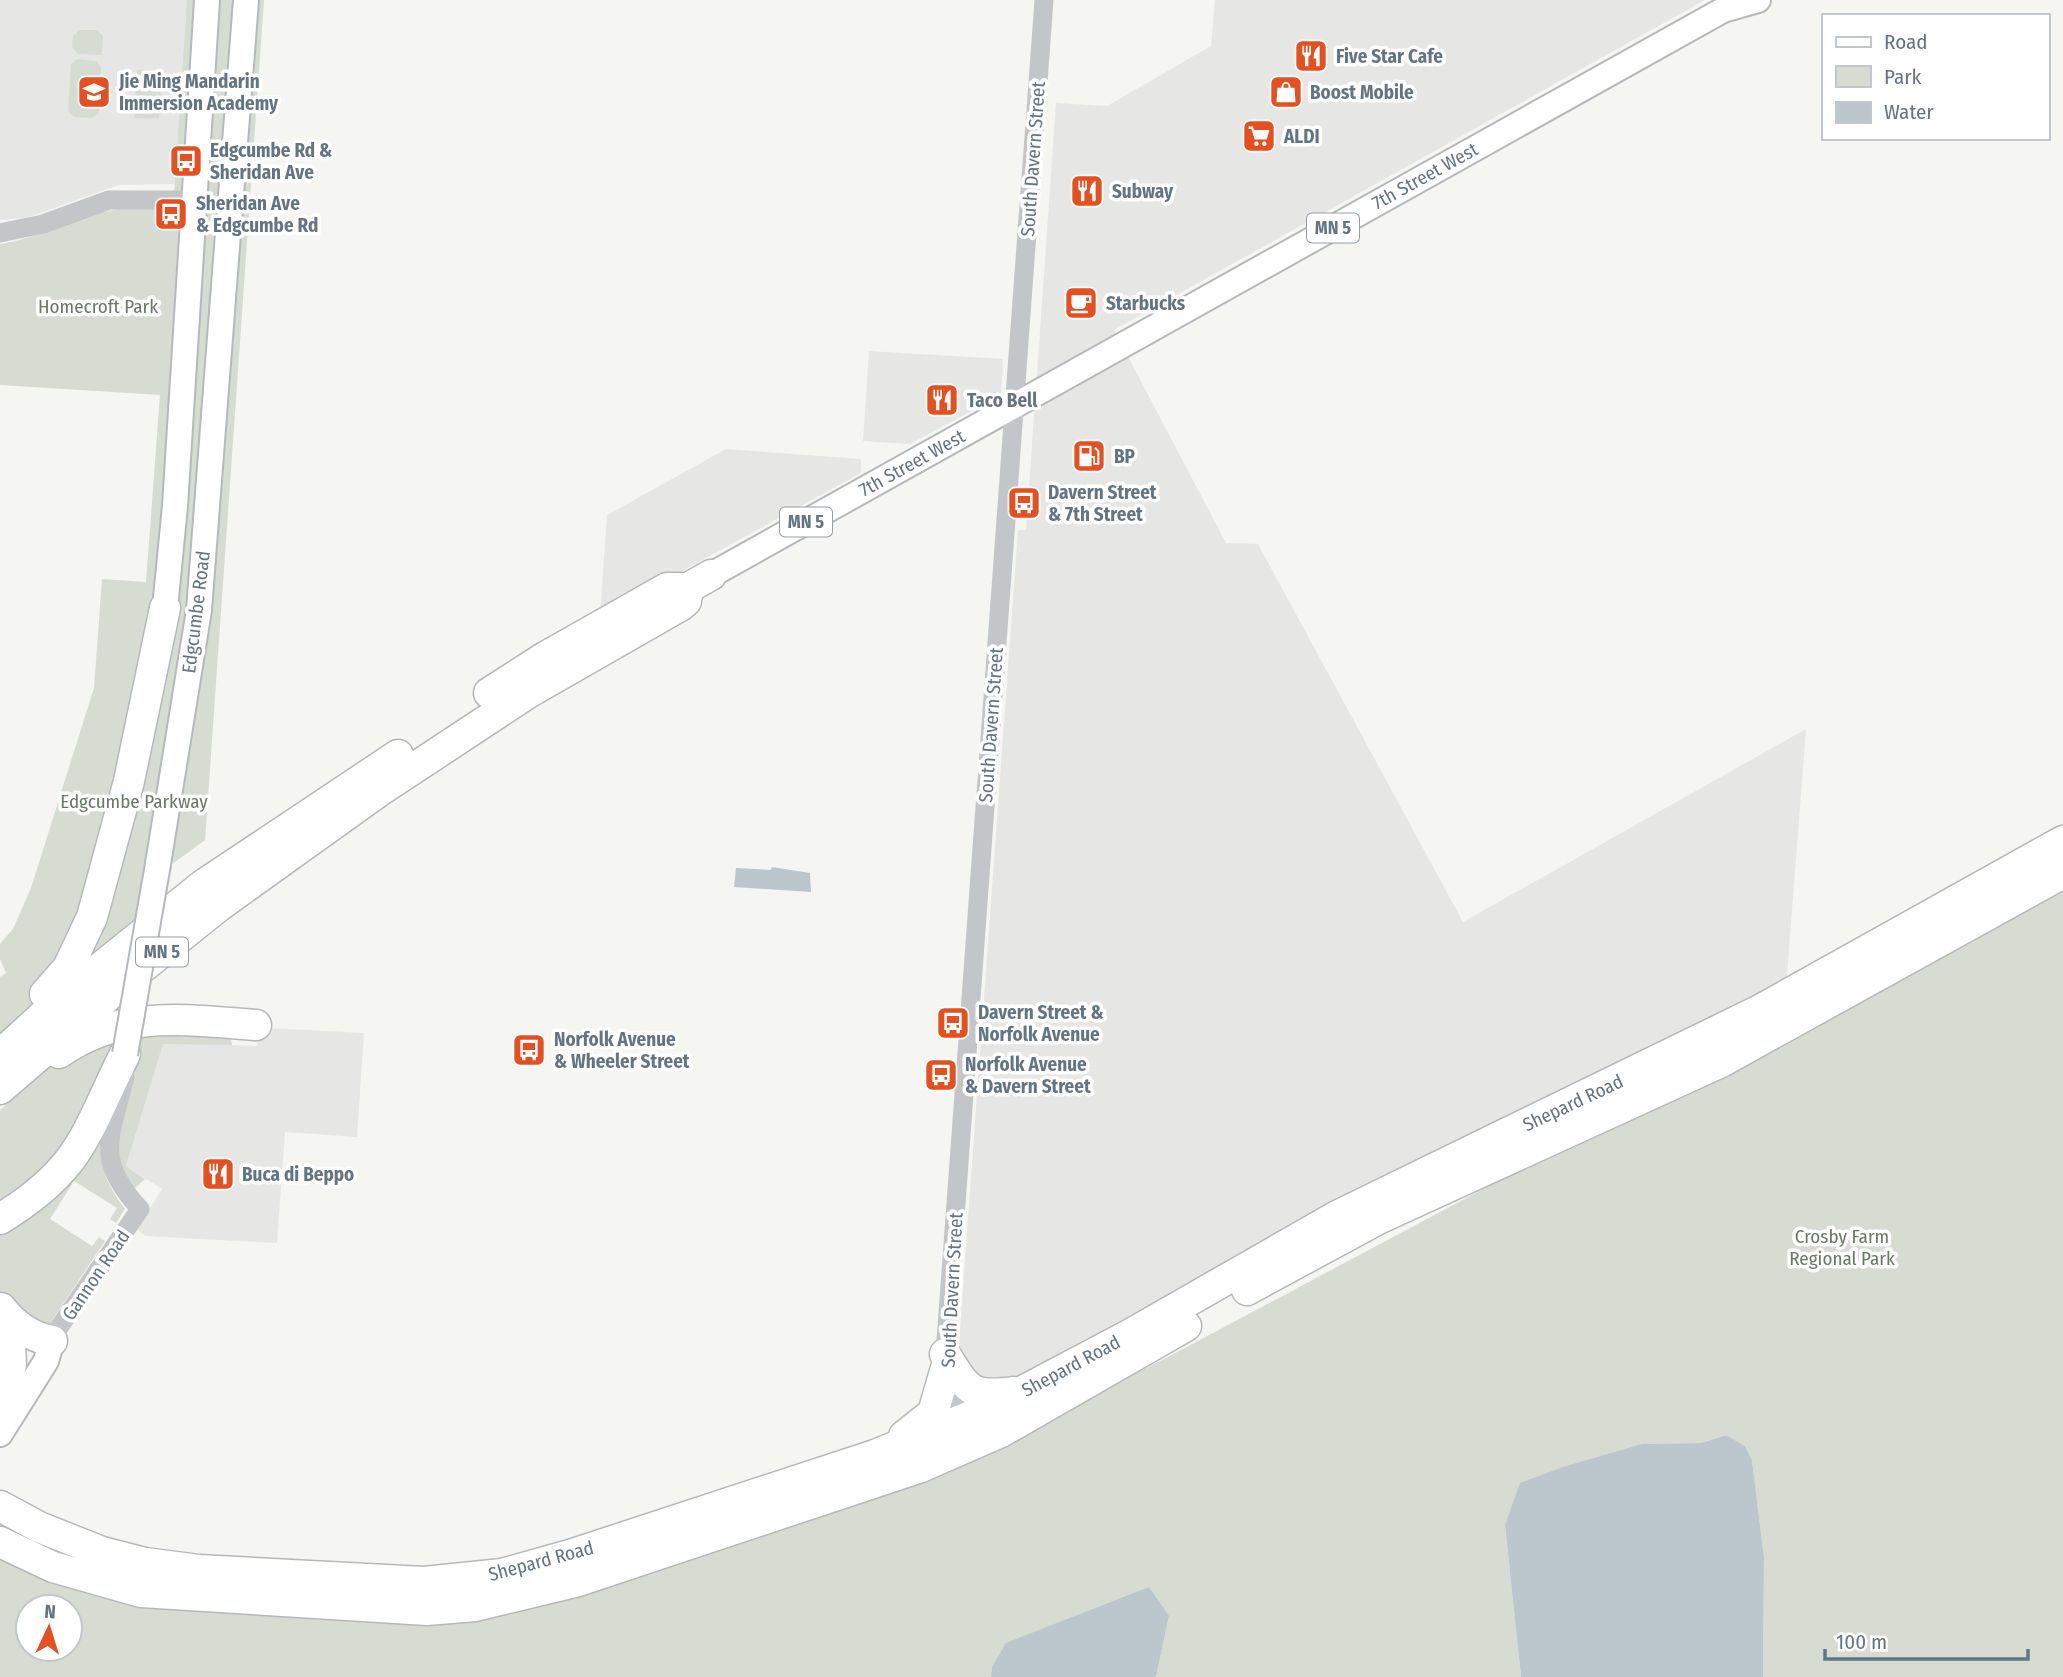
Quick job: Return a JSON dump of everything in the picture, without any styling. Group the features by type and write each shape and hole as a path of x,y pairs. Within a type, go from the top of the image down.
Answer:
{"highway":[{"name":"MN 5","path":"3,1070 219,906 378,792 506,707 680,606 700,582"},
{"path":"3,1070 28,1013 68,968 92,917 129,781 165,608"},
{"name":"Shepard Road","path":"0,1542 53,1567 141,1592 427,1610 475,1606 575,1583 877,1483 969,1432 1024,1390 1129,1335 1337,1216 1738,1022 2063,841"},
{"name":"Shepard Road","path":"0,1506 72,1542 145,1563 199,1570 387,1582 443,1581 524,1569 875,1455 1038,1412 1345,1236 1463,1178 1721,1062 2063,873"},
{"path":"3,1070 64,1049 118,1025 158,1018 256,1025"},
{"path":"0,1219 33,1197 64,1170 94,1125 125,1054"},
{"path":"5,1312 36,1338 52,1341"},
{"path":"1,1400 11,1365 5,1312"},
{"path":"946,1361 965,1387 977,1394 1024,1390"},
{"path":"875,1455 920,1426 933,1413 946,1361"}],"main road":[{"name":"Edgcumbe Road","path":"165,608 175,506 207,0"},
{"name":"Edgcumbe Road","path":"125,1054 200,610 246,0"},
{"name":"7th Street West","path":"700,582 1728,5 1758,0"},
{"name":"Gannon Road","path":"0,1434 46,1361 52,1341"}],"street":[{"name":"South Davern Street","path":"969,1432 951,1394 946,1361 1044,0"},
{"path":"0,233 43,223 109,200 193,200"},
{"name":"Edgcumbe Road","path":"125,1054 125,1073 109,1157 120,1187 140,1209"},
{"name":"Gannon Road","path":"1,1400 52,1341 140,1209"}],"shaded area":[{"name":"Jie Ming Mandarin Immersion Academy","path":"0,0 193,0 182,184 119,185 26,218 0,220"},
{"path":"1215,0 1705,0 1114,330 1226,543 1258,544 1463,922 1806,729 1786,987 999,1388 959,1365 958,1356 1018,530 1026,530 1056,103 1107,106 1211,46"},
{"path":"869,351 1003,359 1001,395 910,444 863,441"},
{"path":"726,449 861,459 861,473 600,616 607,515"},
{"path":"267,1028 364,1033 357,1137 285,1132 277,1243 145,1236 137,1229 162,1189 126,1166 163,1043 256,1046"}],"green space":[{"name":"Edgcumbe Parkway","path":"187,0 264,0 205,840 141,887 135,920 43,993 0,1034 0,977 6,973 0,959 0,944 13,929 31,888 94,688 102,579 146,582 160,395 0,385 0,244 117,209 139,207 173,211"},
{"path":"79,30 97,30 103,36 102,55 78,54 72,47 73,36"},
{"path":"77,59 96,61 101,67 99,113 92,118 74,117 68,111 71,64"},
{"path":"137,70 162,71 159,119 134,118"},
{"name":"Crosby Farm Regional Park","path":"2063,880 2063,1677 1763,1677 1764,1557 1752,1460 1745,1446 1725,1435 1701,1443 1642,1444 1505,1525 1521,1677 1156,1677 1169,1616 992,1667 991,1677 0,1677 0,1551 398,1617 970,1458 1168,1357"},
{"path":"139,1026 230,1035 232,1045 163,1044 126,1166 145,1179 135,1188 119,1172 116,1158"},
{"path":"116,1031 108,1075 85,1129 0,1213 0,1110 53,1064"},
{"path":"104,1118 102,1156 106,1176 125,1209 116,1223 110,1219 117,1208 74,1181 50,1219 92,1246 99,1237 105,1241 45,1331 0,1294 0,1227"}],"water":[{"path":"772,867 810,873 811,892 734,887 736,868 771,870"},
{"path":"1726,1435 1745,1446 1752,1460 1764,1557 1763,1677 1521,1677 1505,1525 1520,1483 1563,1467 1642,1444 1701,1443"},
{"path":"1149,1587 1169,1616 1156,1677 991,1677 992,1667 1006,1643"}],"place":[{"name":"Five Star Cafe","path":"1311,56"},
{"name":"Jie Ming Mandarin Immersion Academy","path":"94,92"},
{"name":"Boost Mobile","path":"1286,92"},
{"name":"ALDI","path":"1259,136"},
{"name":"Edgcumbe Rd & Sheridan Ave","path":"186,161"},
{"name":"Subway","path":"1087,191"},
{"name":"Sheridan Ave & Edgcumbe Rd","path":"171,214"},
{"name":"Starbucks","path":"1081,303"},
{"name":"Taco Bell","path":"942,400"},
{"name":"BP","path":"1089,456"},
{"name":"Davern Street & 7th Street","path":"1024,503"},
{"name":"Davern Street & Norfolk Avenue","path":"953,1023"},
{"name":"Norfolk Avenue & Wheeler Street","path":"529,1050"},
{"name":"Norfolk Avenue & Davern Street","path":"941,1075"},
{"name":"Buca di Beppo","path":"218,1174"}],"park label":[{"name":"Homecroft Park","path":"98,306"}]}
